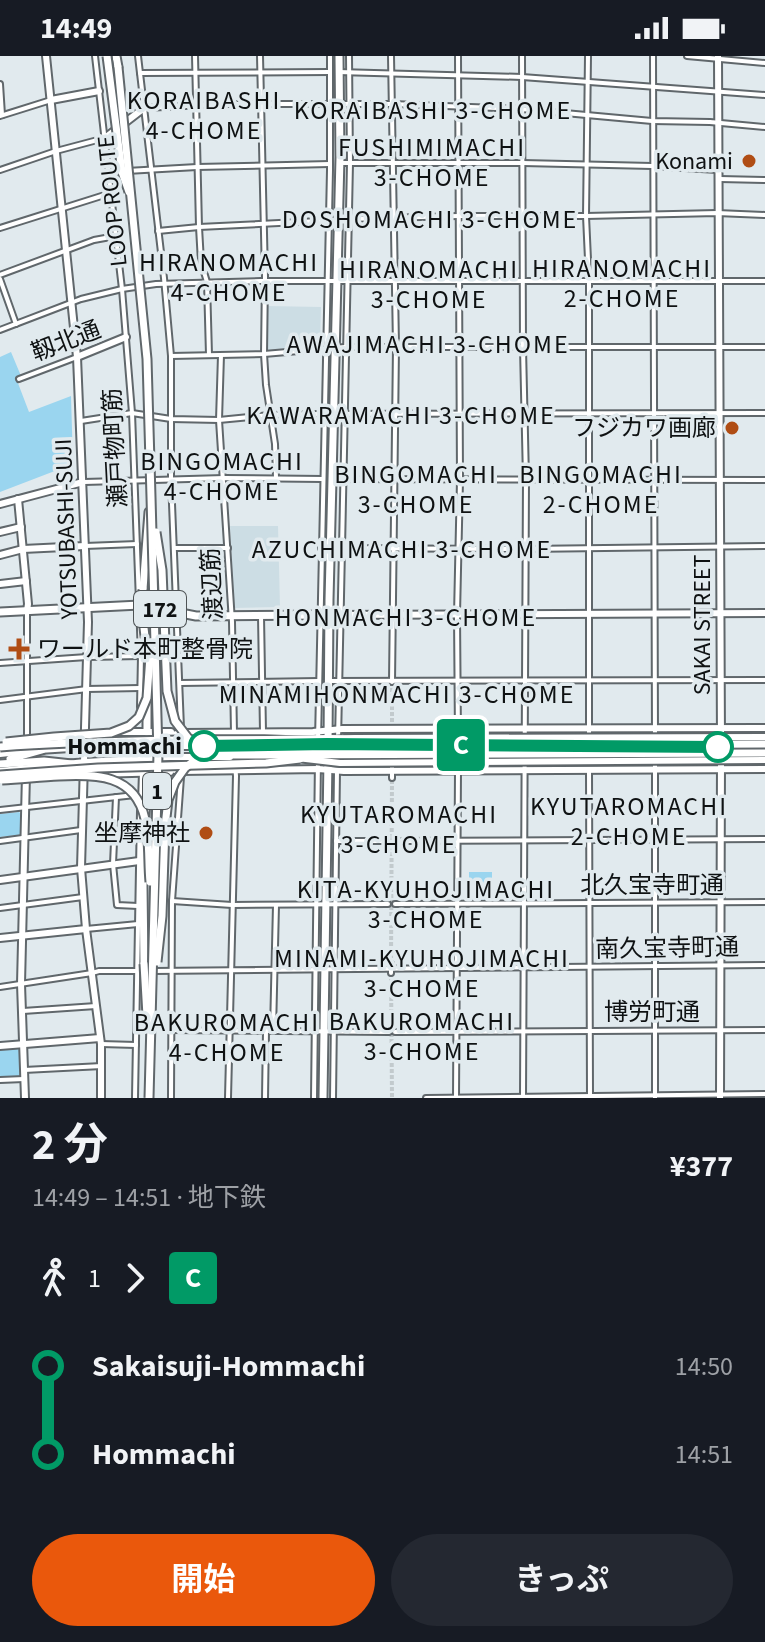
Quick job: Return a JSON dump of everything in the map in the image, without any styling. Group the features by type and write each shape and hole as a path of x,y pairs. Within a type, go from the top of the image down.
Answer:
{"highway":[{"path":"107,56 122,172 133,206"},
{"name":"LOOP ROUTE","path":"117,56 147,359 148,482 151,497 158,754 149,1098"},
{"path":"323,1098 333,479 329,414 335,347 333,220 340,163 334,72 339,56"},
{"path":"144,732 143,688 147,660 143,589 148,482"},
{"name":"1","path":"151,497 162,570 167,691 172,713 184,734 207,751 223,755 348,750"},
{"path":"0,744 115,733 133,724 142,713 148,693 154,597"},
{"name":"172","path":"0,612 140,605 196,616 329,615"},
{"path":"0,744 251,740 292,741 348,750"},
{"path":"0,777 148,766 266,763 348,750 765,744"},
{"path":"152,1007 162,916 166,811 171,791 180,774 201,756 227,749 765,753"},
{"path":"16,760 42,750"},
{"path":"0,762 55,761 72,764"},
{"path":"144,772 144,964 150,1067"},
{"path":"0,777 91,775 115,781 132,793 140,804 146,824 154,917"}],"main road":[{"name":"YOTSUBASHI-SUJI","path":"46,56 60,150 62,209 77,357 88,607 81,868 100,1041 101,1098"},
{"name":"SAKAI STREET","path":"718,57 720,1096"},
{"path":"51,100 99,91"},
{"path":"102,139 144,108"},
{"name":"靱北通","path":"77,357 126,337"},
{"path":"0,504 83,482"},
{"path":"18,499 27,611"},
{"path":"0,532 21,527"},
{"path":"0,555 23,549 85,546"},
{"path":"0,584 26,581"},
{"path":"329,615 765,613"},
{"path":"86,733 318,731 392,726 458,729 765,728"},
{"path":"129,746 181,733"},
{"path":"0,754 86,747 290,745 355,738 765,737"},
{"path":"0,777 26,768 170,757 292,757 340,763 765,760"},
{"path":"130,761 181,771"},
{"path":"84,774 235,771 318,765 327,770 392,775 458,771 765,769"},
{"path":"25,1098 21,984 26,768"},
{"path":"0,880 139,861"},
{"path":"0,938 86,929"},
{"path":"0,1046 100,1041"}],"street":[{"name":"瀬戸物町筋","path":"95,56 102,139 109,172 122,289 132,413 143,688"},
{"path":"138,56 171,356 171,479 181,733 172,901 171,1098"},
{"path":"195,56 199,227 201,262 207,282 209,355"},
{"path":"260,56 264,354 276,478"},
{"path":"330,56 334,72"},
{"path":"333,1098 350,163 349,56"},
{"path":"391,56 396,346 392,682"},
{"path":"456,1098 460,480 458,56"},
{"path":"522,56 526,479 523,1097"},
{"path":"588,56 590,1097"},
{"path":"653,56 655,1097"},
{"path":"687,56 765,63"},
{"path":"140,73 260,71 522,77 765,95"},
{"path":"0,84 1,115 51,100"},
{"path":"144,108 261,103 392,104 521,109 765,127"},
{"path":"333,220 330,164 334,103"},
{"path":"0,170 102,139"},
{"path":"109,172 262,165 458,162 717,170"},
{"path":"717,179 765,180"},
{"path":"0,228 111,193"},
{"path":"158,231 348,219 458,216 765,215"},
{"path":"16,324 0,277 94,240 116,236"},
{"path":"0,330 72,302 122,289 165,284 265,281 765,281"},
{"path":"314,1098 321,548 329,414 325,347 332,282"},
{"path":"171,356 264,354 325,347 765,347"},
{"name":"渡辺筋","path":"221,355 219,420 228,548 235,771 228,1098"},
{"name":"靱北通","path":"19,379 77,357"},
{"path":"80,421 132,413 171,419 219,420 329,414 765,413"},
{"path":"83,482 224,478 765,480"},
{"path":"85,546 137,544"},
{"path":"321,548 765,546"},
{"path":"175,548 228,548"},
{"path":"27,611 27,741"},
{"path":"261,616 263,732"},
{"path":"0,663 141,656"},
{"path":"180,683 765,680"},
{"path":"0,700 87,689 143,688"},
{"path":"392,726 392,775"},
{"path":"0,744 86,733"},
{"path":"318,765 338,739"},
{"path":"318,740 337,761"},
{"path":"135,1098 139,861 144,772"},
{"path":"0,777 26,780 84,774"},
{"path":"0,810 141,795"},
{"path":"116,797 113,864 117,905 138,906"},
{"path":"0,841 83,829"},
{"path":"395,841 765,839"},
{"path":"336,841 387,841"},
{"path":"0,908 83,897"},
{"path":"172,901 232,905 388,904"},
{"name":"北久宝寺町通","path":"395,904 765,902"},
{"path":"273,1031 276,905"},
{"path":"86,929 138,924"},
{"name":"南久宝寺町通","path":"0,987 99,971 765,965"},
{"path":"23,1011 96,1006"},
{"name":"博労町通","path":"171,1030 765,1030"},
{"path":"265,1098 266,1031"},
{"path":"100,1041 136,1045"},
{"path":"24,1070 102,1066"},
{"path":"0,1080 24,1079"},
{"path":"426,1098 765,1094"}],"shaded area":[{"path":"267,306 321,307 320,345 268,351"},
{"path":"11,352 21,376 16,378 29,412 71,396 73,464 0,492 0,357"},
{"path":"230,526 278,526 280,607 233,608"},
{"path":"19,812 21,833 0,837 0,814"},
{"path":"469,872 492,872 492,900 469,900"},
{"path":"0,1050 19,1050 20,1076 0,1079"}],"tunnel":[{"path":"392,682 392,724"},
{"path":"391,964 392,778"},
{"path":"391,973 392,1098"}],"metro line":[{"name":"C","path":"204,746 718,747"}],"place":[{"name":"Konami","path":"749,161"},
{"name":"フジカワ画廊","path":"732,428"},
{"name":"ワールド本町整骨院","path":"19,649"},
{"name":"Hommachi","path":"204,746"},
{"name":"坐摩神社","path":"206,833"}],"district":[{"name":"KORAIBASHI 3-CHOME","path":"433,110"},
{"name":"KORAIBASHI 4-CHOME","path":"204,115"},
{"name":"FUSHIMIMACHI 3-CHOME","path":"432,162"},
{"name":"DOSHOMACHI 3-CHOME","path":"430,219"},
{"name":"HIRANOMACHI 4-CHOME","path":"229,277"},
{"name":"HIRANOMACHI 2-CHOME","path":"622,283"},
{"name":"HIRANOMACHI 3-CHOME","path":"429,284"},
{"name":"AWAJIMACHI 3-CHOME","path":"428,344"},
{"name":"KAWARAMACHI 3-CHOME","path":"401,415"},
{"name":"BINGOMACHI 4-CHOME","path":"222,476"},
{"name":"BINGOMACHI 3-CHOME","path":"416,489"},
{"name":"BINGOMACHI 2-CHOME","path":"601,489"},
{"name":"AZUCHIMACHI 3-CHOME","path":"402,549"},
{"name":"HONMACHI 3-CHOME","path":"406,617"},
{"name":"MINAMIHONMACHI 3-CHOME","path":"397,694"},
{"name":"KYUTAROMACHI 2-CHOME","path":"629,821"},
{"name":"KYUTAROMACHI 3-CHOME","path":"399,829"},
{"name":"KITA-KYUHOJIMACHI 3-CHOME","path":"426,904"},
{"name":"MINAMI-KYUHOJIMACHI 3-CHOME","path":"422,973"},
{"name":"BAKUROMACHI 3-CHOME","path":"422,1036"},
{"name":"BAKUROMACHI 4-CHOME","path":"227,1037"}]}
